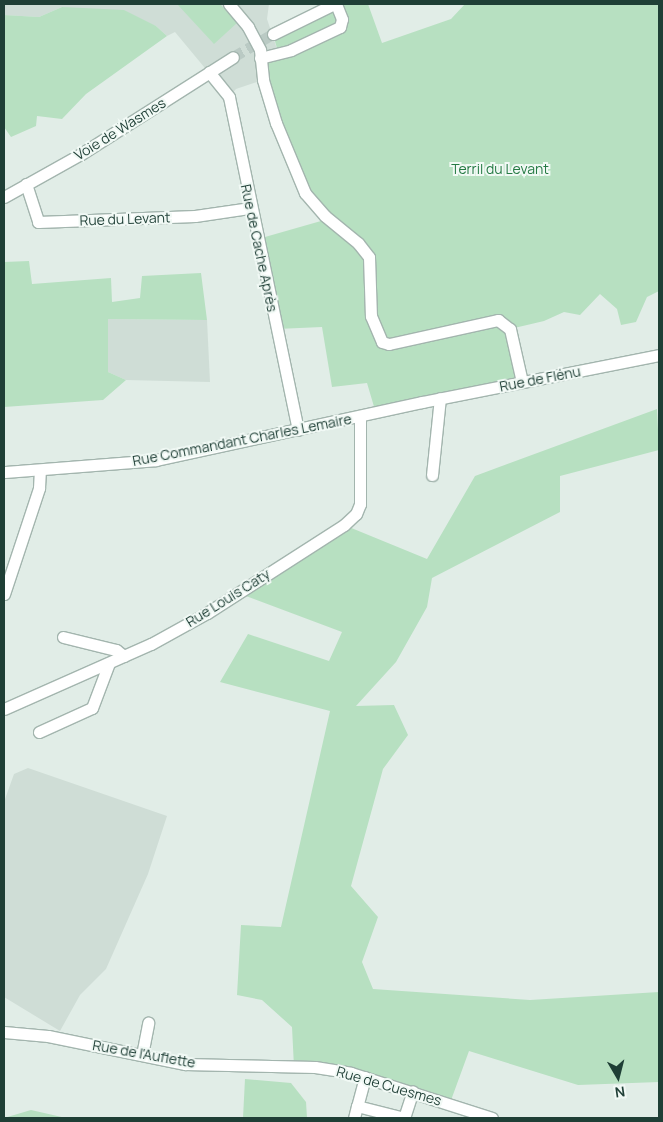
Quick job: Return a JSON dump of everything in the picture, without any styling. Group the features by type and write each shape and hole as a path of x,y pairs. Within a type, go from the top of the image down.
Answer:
{"street":[{"path":"229,4 248,27 260,50 263,80 276,123 305,193 325,216 358,243 369,257 371,316 382,342 389,344 498,320 510,329 522,382"},
{"path":"260,58 291,50 340,27 342,18 335,4 272,34"},
{"name":"Voie de Wasmes","path":"4,197 81,154 233,56"},
{"name":"Rue de Cache Après","path":"209,72 229,97 250,208 298,430"},
{"name":"Rue du Levant","path":"26,184 38,222 195,216 250,208"},
{"name":"Rue de Flénu","path":"360,416 440,398 659,355"},
{"path":"432,475 440,398"},
{"name":"Rue Commandant Charles Lemaire","path":"4,472 156,460 360,416"},
{"name":"Rue Louis Caty","path":"4,709 124,656 207,613 344,524 356,514 360,504 360,416"},
{"path":"360,443 364,450 366,487"},
{"path":"4,594 39,488 40,470"},
{"path":"63,637 116,650 124,656"},
{"path":"39,732 92,708 109,663"},
{"path":"142,1055 148,1023"},
{"name":"Rue de l'Auflette","path":"4,1032 48,1036 185,1064 314,1067"},
{"name":"Rue de Cuesmes","path":"314,1067 365,1077 492,1118"},
{"path":"354,1118 365,1077"},
{"path":"357,1106 404,1118 413,1091"}],"shaded area":[{"path":"4,4 269,4 267,19 278,52 263,80 236,89 229,97 175,32 167,36 156,26 62,7 39,17 4,15"},
{"path":"108,319 207,320 210,382 126,380 108,372"},
{"path":"28,768 167,816 148,874 106,969 80,995 60,1031 4,997 4,802 14,774"}],"green space":[{"path":"177,4 220,4 237,23 214,44"},
{"name":"Terril du Levant","path":"334,4 368,4 382,43 451,19 465,4 659,4 659,291 647,297 636,322 621,325 617,309 600,294 580,315 564,312 544,321 510,329 522,382 375,410 367,383 332,387 322,327 277,329 258,239 328,219 305,193 261,67 278,52 273,34"},
{"path":"62,7 124,10 156,26 167,36 86,94 62,119 37,116 36,126 11,137 4,127 4,15 39,17"},
{"path":"29,261 32,284 111,278 112,302 140,298 142,276 201,273 207,320 108,319 108,372 126,380 103,400 4,407 4,262"},
{"path":"657,409 659,450 560,476 560,512 432,578 427,607 396,662 356,706 394,705 408,735 383,769 351,886 378,917 362,962 373,989 530,1000 659,992 659,1082 578,1085 469,1051 450,1103 351,1073 294,1067 292,1027 262,1000 237,995 241,925 281,927 330,711 220,682 248,634 329,661 342,632 238,593 344,525 427,559 475,476"},
{"path":"245,1079 291,1083 306,1102 307,1118 243,1118"},
{"path":"31,1110 66,1118 4,1118"}],"tunnel":[{"path":"233,57 273,34"}]}
